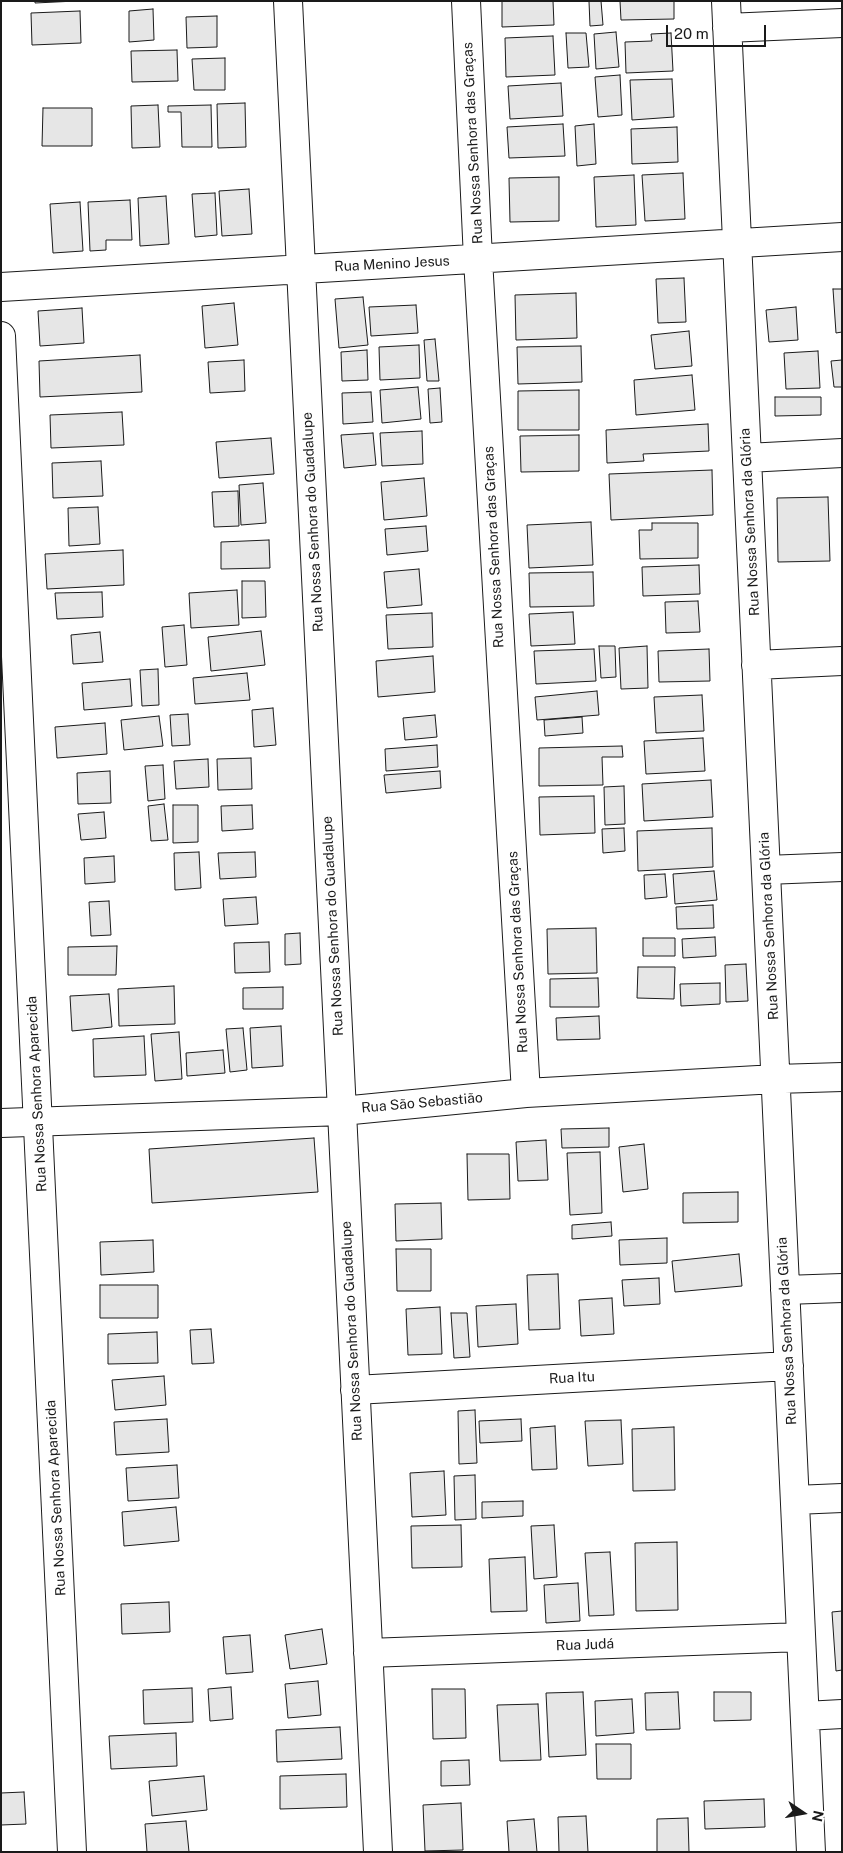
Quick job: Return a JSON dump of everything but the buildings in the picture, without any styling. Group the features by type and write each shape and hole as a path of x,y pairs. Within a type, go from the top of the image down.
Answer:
{"street":[{"name":"Rua Nossa Senhora do Guadalupe","path":"288,1 378,1852"},
{"name":"Rua Nossa Senhora das Graças","path":"466,1 478,259 526,1094"},
{"name":"Rua Nossa Senhora da Glória","path":"726,1 811,1852"},
{"path":"727,28 842,22"},
{"name":"Rua Menino Jesus","path":"1,287 842,237"},
{"name":"Rua Nossa Senhora Aparecida","path":"1,336 72,1852"},
{"path":"747,458 842,453"},
{"path":"756,665 842,661"},
{"path":"766,870 842,867"},
{"name":"Rua São Sebastião","path":"1,1123 342,1111 526,1094 776,1079 842,1077"},
{"path":"785,1290 842,1288"},
{"name":"Rua Itu","path":"355,1390 789,1366"},
{"path":"795,1500 842,1498"},
{"name":"Rua Judá","path":"368,1653 801,1637"},
{"path":"805,1716 842,1714"}]}
